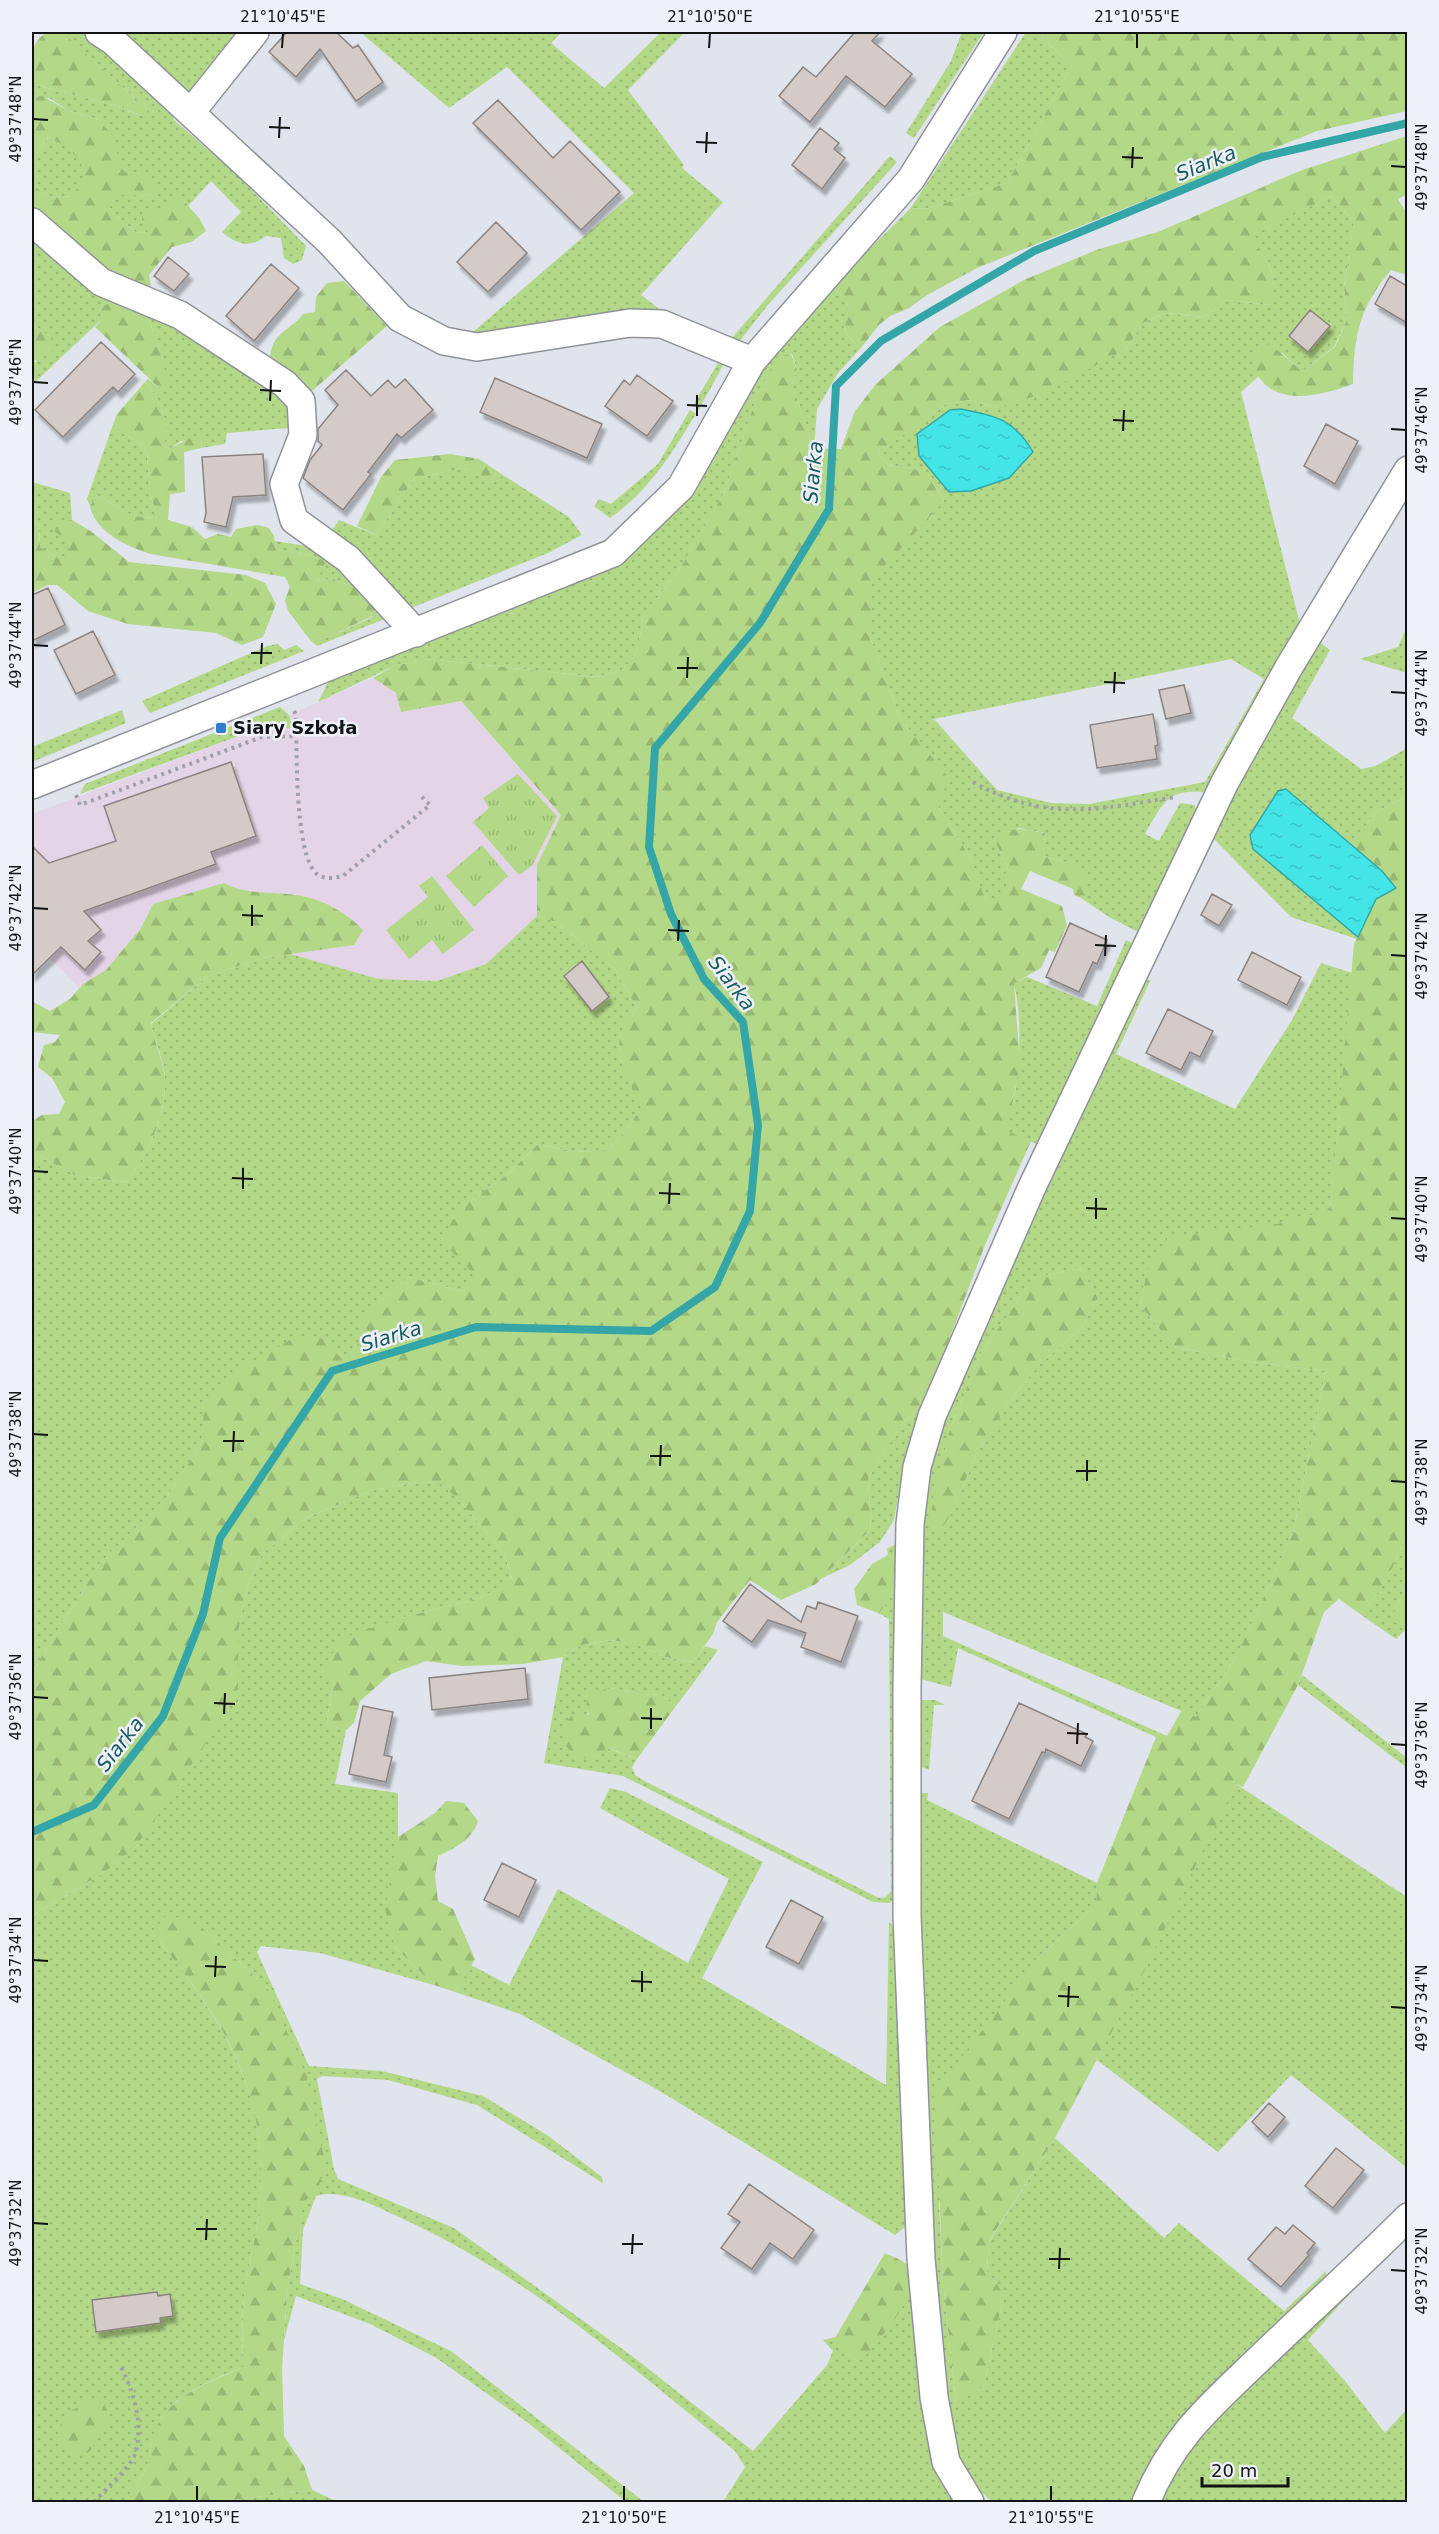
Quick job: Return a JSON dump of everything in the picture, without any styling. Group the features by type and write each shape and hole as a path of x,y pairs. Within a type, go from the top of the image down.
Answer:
{"street":[{"path":"99,32 113,41 329,241 400,318 444,341 477,347 630,323 662,324 752,360"},
{"path":"191,112 255,32"},
{"path":"32,785 613,553 681,487 752,360 911,179 1003,32"},
{"path":"32,222 100,282 180,315 285,384 302,401 303,435 284,484 294,520 348,560 416,633"},
{"path":"970,2502 946,2462 934,2397 921,2259 907,1916 910,1524 917,1467 932,1416 1032,1187 1224,784 1290,667 1407,470"},
{"path":"1146,2502 1160,2469 1192,2423 1363,2263 1407,2217"}],"path":[{"path":"290,704 296,715 302,831 310,865 318,875 330,878 343,876 430,805 420,795"},
{"path":"72,785 80,805 262,737 297,736"},
{"path":"973,782 994,794 1052,810 1087,811 1176,797"},
{"path":"994,794 1000,790"},
{"path":"94,2502 134,2457 138,2425 133,2390 121,2367"}],"shaded area":[{"path":"373,678 419,709 460,701 561,815 537,865 537,916 486,964 437,981 379,979 290,954 353,945 304,896 238,891 224,883 153,904 141,928 106,970 79,988 32,940 32,814 261,728 292,728 289,715"}],"green space":[{"path":"48,32 65,35 148,110 143,116 117,106 32,84 32,54 37,42"},
{"path":"56,32 86,32 181,110 173,119 239,177 306,246 302,260 293,264 284,258 281,238 266,236 249,244 233,240 222,232 241,212 211,181 188,206 181,198 149,232 136,233 109,209 116,194 156,196 138,173 123,172 98,119 69,111 49,98 32,98 32,84 117,106 142,116 148,110 86,54"},
{"path":"108,32 246,32 191,98"},
{"path":"360,32 562,32 551,43 604,88 661,32 685,32 628,90 684,165 682,168 723,202 641,295 662,311 465,339 634,193 507,67 449,108"},
{"path":"962,32 984,32 914,138 906,133 951,61"},
{"path":"1026,32 1044,32 1041,37 1072,65 1007,183 930,208 910,209"},
{"path":"1044,32 1407,32 1407,111 1317,131 977,268 927,295 909,308 890,316 879,325 860,349 844,331 849,307 833,285 910,209 930,208 1007,183 1072,65 1041,37"},
{"path":"42,96 69,111 98,119 112,135 123,172 138,173 161,188 156,196 116,195 109,209 136,233 148,232 142,223 142,210 160,210 169,198 181,198 199,218 206,231 191,242 172,247 149,275 151,285 145,293 119,286 32,217 32,185 52,198 71,196 86,179 74,154 49,137 39,149 32,149 32,98"},
{"path":"1407,136 1407,194 1398,199 1407,214 1407,275 1391,270 1365,310 1357,336 1353,384 1303,396 1279,393 1268,387 1259,377 1254,358 1261,347 1270,344 1302,371 1335,347 1347,319 1344,287 1354,222 1331,196 1251,236 1267,261 1273,277 1274,286 1270,305 1227,300 1204,317 1165,313 1143,323 1126,349 1042,394 997,408 971,400 946,404 878,453 888,465 925,471 944,501 870,582 870,637 900,718 949,778 938,806 970,857 986,902 1010,893 1002,878 1008,869 994,839 1006,832 1018,829 1045,833 1043,856 1066,862 1085,872 1089,894 1081,898 1074,895 1073,889 1030,871 1021,889 1062,906 1067,925 1055,952 1049,950 1041,968 1014,983 1020,1064 1009,1122 1003,1129 1031,1141 985,1245 925,1403 903,1423 868,1478 871,1529 816,1584 781,1600 750,1580 717,1622 713,1634 693,1662 665,1657 638,1645 611,1640 581,1645 563,1657 523,1664 462,1666 426,1661 391,1674 360,1701 354,1723 346,1730 326,1724 334,1681 322,1667 345,1637 401,1618 479,1598 513,1582 504,1553 456,1497 440,1483 418,1482 373,1490 306,1518 262,1554 247,1588 238,1633 238,1689 202,1749 136,1847 106,1871 32,1916 32,1672 100,1563 167,1497 201,1444 205,1401 245,1366 297,1336 320,1337 343,1360 369,1333 357,1320 409,1277 466,1292 476,1276 440,1240 461,1208 508,1174 538,1144 576,1152 607,1150 630,1126 642,1105 624,1068 619,1046 623,1027 637,1008 614,969 556,922 537,916 537,865 561,815 461,701 401,712 396,693 373,678 394,666 428,659 597,677 624,669 637,651 644,614 676,575 724,493 758,393 778,356 791,354 797,369 792,385 814,448 841,449 855,411 876,384 940,327 1026,279 1099,249 1158,232 1302,170"},
{"path":"49,137 69,148 78,158 84,171 86,179 72,196 52,198 32,185 32,149 39,149"},
{"path":"890,156 897,162 767,306 739,342 730,340"},
{"path":"1331,196 1354,222 1344,287 1347,319 1334,347 1302,371 1282,353 1254,358 1259,376 1241,392 1301,628 1205,792 1182,793 1168,800 1156,814 1145,834 1159,841 1180,803 1195,805 1196,813 1138,932 1109,917 1081,898 1089,893 1066,862 1043,856 1045,833 1019,828 994,839 1008,869 1011,893 986,903 970,857 938,806 948,778 900,718 870,637 870,581 944,501 925,471 888,465 878,453 946,404 971,400 997,408 1126,349 1143,323 1165,313 1204,317 1227,300 1269,305 1273,276 1267,260 1250,236","holes":["1231,659 1264,679 1205,782 1089,804 1051,803 997,790 934,719"]},
{"path":"32,233 118,297 99,309 103,318 32,385 32,362 36,362 51,337 32,324"},
{"path":"344,281 387,326 306,396 251,347 270,358 278,337 303,314 315,312 316,297 327,283"},
{"path":"833,285 849,307 844,331 860,349 838,373 817,409 814,448 792,385 797,369 792,354 779,356 758,393 724,493 676,575 644,614 637,651 624,669 597,677 428,659 394,666 318,702 331,677 617,557 653,534 708,467 772,353"},
{"path":"118,297 145,309 163,359 168,386 159,388 95,327 103,318 99,309"},
{"path":"145,309 291,394 301,427 227,433 225,444 201,448 202,439 181,441 171,448 163,447 166,430 163,413 156,397 145,382 148,379 159,388 163,359"},
{"path":"32,324 51,337 52,353 32,362"},
{"path":"723,355 726,360 699,409 693,405"},
{"path":"145,382 156,397 163,413 166,430 164,447 171,448 192,437 202,439 201,448 184,452 185,492 170,494 168,520 192,527 205,539 218,534 231,537 236,529 258,525 269,528 274,536 276,550 310,555 326,561 317,581 331,578 348,585 360,586 385,611 331,635 311,641 288,611 285,600 290,587 285,577 151,554 123,543 105,531 93,515 90,506 97,495 133,516 157,518 150,493 147,453 140,443 112,427 117,414"},
{"path":"690,410 696,414 687,429 669,457 637,496 610,518 594,506 599,499 611,504 658,464"},
{"path":"112,427 140,443 147,453 150,493 157,518 133,516 97,495 90,506 87,499"},
{"path":"450,454 479,459 503,475 493,483 464,468 415,478 376,535 357,526 381,477 395,460"},
{"path":"464,468 493,483 503,475 569,517 582,535 548,553 411,608 329,535 339,520 376,535 415,478"},
{"path":"32,482 70,493 72,520 60,521 69,543 69,556 55,556 40,547 39,527 32,518"},
{"path":"32,518 39,527 40,547 55,556 69,556 69,543 52,529 60,520 72,520 92,532 129,562 246,575 265,583 276,604 263,637 242,645 216,633 128,624 88,611 57,585 48,585 32,593"},
{"path":"275,541 325,549 365,583 375,597 380,596 388,610 387,618 317,646 311,641 340,632 384,611 360,586 348,585 331,578 317,581 325,561 310,555 276,550"},
{"path":"1407,627 1407,673 1360,659 1398,647"},
{"path":"1318,641 1330,650 1292,718 1361,769 1376,766 1407,748 1407,796 1376,812 1351,844 1286,789 1253,849 1358,936 1357,939 1291,917 1211,836 1245,768"},
{"path":"278,644 284,650 296,645 304,651 150,713 142,701 267,646"},
{"path":"280,707 289,715 293,728 261,728 80,794 85,784"},
{"path":"122,710 126,723 32,762 32,747"},
{"path":"518,774 557,816 532,866 519,875 473,822 489,808 483,798"},
{"path":"1407,796 1407,1530 1389,1575 1360,1614 1339,1599 1324,1612 1298,1685 1243,1787 1236,1784 1137,1985 1055,2138 989,2241 987,2271 1004,2294 984,2386 956,2404 943,2282 935,2092 1037,1959 1096,1905 1097,1883 1158,1732 1167,1736 1182,1710 1196,1717 1237,1655 1293,1533 1326,1371 1251,1362 1175,1347 1140,1305 1147,1271 1168,1237 1277,1224 1330,1210 1354,944 1376,899 1382,871 1351,844 1376,812"},
{"path":"482,845 508,876 474,907 446,876"},
{"path":"432,876 474,930 443,954 432,940 409,959 386,930 428,897 419,886"},
{"path":"224,883 243,890 302,896 319,901 343,913 363,930 354,945 262,958 206,977 151,1023 165,1078 163,1106 149,1147 126,1182 77,1176 32,1152 32,1121 42,1115 59,1114 65,1102 52,1078 38,1067 44,1045 55,1042 60,1035 32,1032 32,1001 50,1011 70,999 83,984 106,970 141,928 153,904"},
{"path":"537,916 556,922 614,969 637,1008 623,1028 619,1046 628,1078 643,1105 630,1126 607,1150 576,1152 538,1144 508,1174 461,1208 477,1276 466,1292 409,1277 358,1320 369,1333 343,1361 320,1337 206,1401 201,1444 167,1497 100,1563 32,1672 32,1152 77,1176 126,1182 149,1147 163,1106 164,1071 151,1024 206,977 262,958 290,954 379,979 437,981 486,964"},
{"path":"1126,940 1134,944 1042,1146 1002,1130 1013,1101 1019,1058 1019,1014 1013,983 1027,977 1097,1006"},
{"path":"1321,963 1352,973 1330,1211 1277,1224 1147,1271 1140,1305 1175,1347 1251,1362 1326,1371 1293,1533 1237,1655 1196,1717 943,1612 943,1636 1158,1732 1156,1737 958,1648 951,1687 920,1679 920,1512 930,1458 944,1413 1142,977 1150,981 1116,1054 1235,1109 1292,1020","holes":["1080,1268 1098,1298 1081,1329 1040,1364 1012,1398 976,1455 950,1516 951,1426 981,1353 1033,1278"]},
{"path":"1080,1268 1098,1298 1081,1329 1040,1364 1012,1398 976,1455 950,1516 938,1534 931,1520 934,1490 951,1426 981,1353 1033,1278"},
{"path":"925,1403 900,1487 894,1520 880,1542 850,1565 822,1578 871,1529 868,1478 903,1423"},
{"path":"418,1482 440,1483 456,1497 504,1553 513,1583 479,1598 401,1618 334,1681 326,1724 346,1730 335,1784 398,1793 398,1837 394,1865 395,1947 434,1985 320,1953 261,1946 257,1952 309,2066 382,2071 483,2096 547,2135 602,2177 603,2183 477,2105 388,2080 322,2076 317,2079 334,2169 338,2179 454,2228 632,2356 753,2451 827,2365 833,2351 823,2340 835,2337 855,2360 913,2278 929,2447 954,2502 723,2502 745,2467 735,2451 654,2385 570,2320 483,2261 390,2213 363,2201 344,2196 325,2194 316,2196 303,2230 300,2284 342,2299 451,2351 644,2502 626,2502 527,2422 435,2357 370,2324 296,2296 284,2340 287,2292 303,2202 318,2188 268,1989 205,1930 152,1932 198,1993 218,2024 247,2088 256,2123 261,2160 260,2200 243,2307 243,2367 196,2388 166,2412 156,2428 145,2471 126,2502 32,2502 32,1916 106,1871 136,1847 238,1689 238,1633 247,1588 262,1554 306,1518 373,1490"},
{"path":"1407,1530 1407,1587 1395,1609 1394,1622 1407,1625 1407,1628 1396,1639 1360,1614 1389,1575"},
{"path":"900,1541 894,1900 889,1903 873,1902 623,1776 544,1763 563,1657 581,1645 611,1640 638,1645 665,1657 693,1662 705,1646 718,1650 676,1706 661,1695 640,1694 612,1688 587,1706 591,1758 607,1748 637,1759 632,1767 635,1775 646,1782 879,1898 886,1897 891,1891 889,1619 878,1613 891,1595 897,1566 896,1559 888,1555 887,1549"},
{"path":"888,1555 896,1559 895,1581 891,1595 878,1613 857,1605 854,1589 872,1564"},
{"path":"1407,1587 1408,1625 1393,1622 1395,1609"},
{"path":"1302,1675 1407,1758 1407,1768 1298,1685"},
{"path":"612,1688 640,1694 661,1695 676,1706 637,1759 608,1748 591,1758 577,1758 565,1745 562,1729 571,1716 589,1715 586,1706 589,1693"},
{"path":"919,1700 935,1700 945,1705 934,1705 929,1770 914,1764"},
{"path":"1236,1784 1407,1897 1407,2168 1291,2075 1218,2152 1097,2060"},
{"path":"610,1788 626,1792 763,1862 702,1978 886,2085 889,1922 901,1934 910,2223 895,2235 658,2090 520,2014 455,1992 471,1965 509,1985 558,1889 688,1963 729,1879 600,1808"},
{"path":"915,1793 928,1793 927,1800 1097,1883 1096,1905 1037,1959 939,2202 943,2282 956,2403 984,2386 1004,2294 987,2271 989,2242 1055,2138 1164,2238 1179,2223 1284,2311 1326,2271 1327,2286 1167,2435 1136,2502 992,2502 971,2482 950,2435 933,2271"},
{"path":"446,1801 464,1803 478,1821 467,1838 438,1856 435,1876 438,1901 453,1909 475,1959 455,1992 434,1985 395,1947 385,1909 398,1837 435,1813"},
{"path":"168,1913 205,1930 268,1989 307,2077 326,2167 318,2188 303,2203 287,2292 282,2369 284,2436 304,2466 312,2490 217,2502 126,2502 145,2471 156,2428 166,2412 196,2388 243,2367 243,2307 260,2199 260,2159 256,2121 247,2087 234,2055 199,1993 152,1932"},
{"path":"1407,2230 1308,2340 1345,2381 1385,2433 1407,2409 1407,2502 1151,2502 1199,2427"},
{"path":"885,2253 906,2264 912,2274 912,2285 900,2312 865,2357 855,2360 835,2338"},
{"path":"92,2399 105,2405 111,2421 89,2452 71,2457 57,2431 69,2412"},
{"path":"312,2490 338,2502 217,2502"}],"water":[{"path":"961,409 1003,421 1019,432 1026,441 1033,452 1009,478 971,491 949,492 919,456 917,434 950,410"},
{"path":"1286,789 1382,871 1396,888 1376,899 1358,937 1253,849 1250,835 1278,791"}],"building":[{"path":"287,32 336,32 353,48 358,45 383,82 356,101 320,49 296,77 269,52"},
{"path":"855,32 880,32 872,41 912,74 885,107 846,76 810,122 779,96 803,67 816,77"},
{"path":"498,100 553,158 570,141 620,192 581,230 473,123"},
{"path":"820,128 839,143 834,149 845,158 822,189 792,165"},
{"path":"496,222 527,253 488,292 457,262"},
{"path":"168,257 189,274 174,291 154,276"},
{"path":"271,264 299,288 254,341 226,316"},
{"path":"1390,276 1407,286 1407,323 1375,304"},
{"path":"1310,310 1330,326 1308,352 1289,336"},
{"path":"101,342 135,374 118,392 113,387 63,437 35,410"},
{"path":"346,370 371,396 388,380 395,388 405,379 433,410 401,438 397,434 368,472 371,474 343,510 303,478 310,460 322,445 318,441 318,429 338,405 325,390"},
{"path":"637,375 673,401 647,436 605,406 624,380 630,385"},
{"path":"495,378 602,424 587,458 480,412"},
{"path":"1326,424 1358,441 1335,484 1304,466"},
{"path":"263,454 266,495 233,497 226,527 204,522 206,513 202,457"},
{"path":"48,588 65,625 32,641 32,595"},
{"path":"93,631 115,675 76,694 54,650"},
{"path":"1184,685 1191,713 1166,719 1159,690"},
{"path":"1153,714 1158,745 1155,746 1157,759 1097,768 1090,725"},
{"path":"231,762 256,836 211,852 216,864 84,911 101,930 88,941 101,952 85,970 61,947 32,975 32,846 49,863 116,841 104,806"},
{"path":"1212,894 1232,905 1219,926 1201,915"},
{"path":"1070,923 1107,940 1097,964 1093,962 1079,992 1046,977"},
{"path":"1252,952 1301,977 1287,1005 1238,980"},
{"path":"582,961 609,997 592,1011 564,976"},
{"path":"1168,1009 1213,1031 1200,1057 1190,1052 1181,1070 1146,1053"},
{"path":"750,1584 801,1622 807,1606 816,1609 818,1602 858,1616 841,1662 801,1647 806,1633 768,1620 752,1642 723,1621"},
{"path":"525,1668 528,1699 432,1710 429,1678"},
{"path":"1019,1703 1087,1734 1085,1737 1093,1741 1081,1766 1046,1749 1045,1753 1042,1752 1009,1819 972,1801"},
{"path":"363,1706 393,1712 384,1755 392,1757 386,1782 349,1774"},
{"path":"502,1863 536,1880 519,1917 484,1900"},
{"path":"791,1900 823,1917 799,1964 766,1947"},
{"path":"1269,2103 1285,2117 1268,2137 1252,2122"},
{"path":"1336,2148 1364,2170 1333,2208 1305,2186"},
{"path":"749,2184 814,2230 793,2259 770,2243 752,2269 721,2248 740,2222 728,2214"},
{"path":"1293,2225 1315,2243 1307,2253 1309,2255 1281,2287 1248,2259 1276,2227 1285,2234"},
{"path":"157,2292 158,2296 170,2294 173,2316 160,2318 161,2323 96,2332 92,2300"}],"waterway":[{"name":"Siarka","path":"32,1832 94,1805 163,1716 203,1614 220,1538 332,1371 476,1327 651,1331 715,1287 750,1211 758,1125 743,1022 704,979 671,914 649,847 655,748 760,623 829,509 836,386 881,341 1034,251 1262,157 1408,123"}],"place":[{"name":"Siary Szkoła","path":"221,728"}]}
